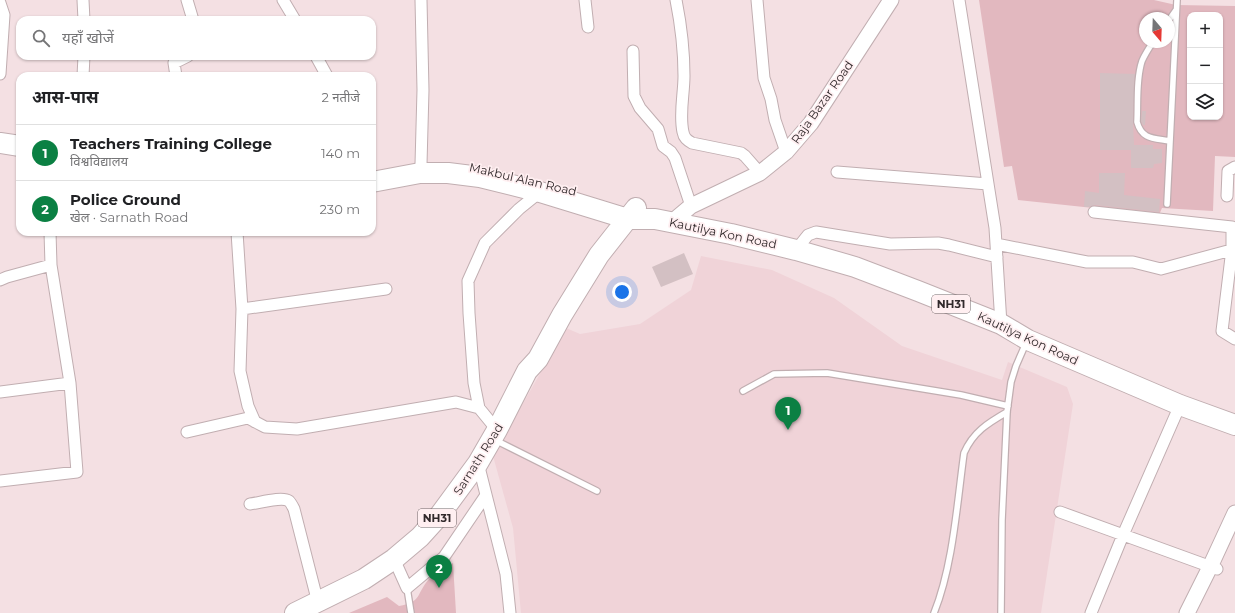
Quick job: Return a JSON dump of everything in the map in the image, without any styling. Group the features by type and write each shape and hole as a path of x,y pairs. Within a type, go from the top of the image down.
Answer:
{"highway":[{"path":"0,143 16,145"},
{"path":"0,156 16,158"},
{"name":"Makbul Alan Road","path":"376,171 421,164 452,163 480,167 626,211"},
{"name":"Makbul Alan Road","path":"376,181 420,173 448,173 480,177 626,211"},
{"name":"Kautilya Kon Road","path":"626,211 796,250 855,268 1001,324 1028,340 1180,405 1235,425"},
{"name":"Sarnath Road","path":"295,613 364,579 394,559 420,537 458,493 478,463 527,372 538,359 562,315 626,211"}],"street":[{"path":"83,0 84,16"},
{"path":"187,0 192,16"},
{"path":"283,0 293,16"},
{"path":"421,0 423,90 421,164"},
{"path":"585,0 588,27"},
{"path":"676,0 683,52 684,77 682,123 684,136 692,143 741,153 760,173"},
{"path":"757,0 764,78 786,152"},
{"name":"Raja Bazar Road","path":"664,220 760,173 786,152 810,123 891,0"},
{"path":"959,0 995,228 1001,324"},
{"path":"0,3 2,15 0,74"},
{"path":"633,51 634,89 636,100 640,108 658,129 664,148 671,152 675,158 691,206"},
{"path":"83,72 84,60"},
{"path":"175,72 174,63 180,60"},
{"path":"318,60 325,72"},
{"path":"1227,196 1228,171 1235,167"},
{"path":"837,172 988,184"},
{"path":"494,434 479,408 474,376 468,281 485,243 519,209 540,192"},
{"path":"1094,212 1232,227 1233,249 1222,330 1235,339"},
{"path":"796,250 808,235 816,232 890,244 938,243 997,257"},
{"path":"0,481 77,472 70,383 51,265 50,236"},
{"path":"237,236 242,309 240,372 248,406 255,422"},
{"path":"996,244 1087,262 1133,262 1161,269 1233,249"},
{"path":"0,280 51,265"},
{"path":"242,309 386,289"},
{"path":"0,392 70,383"},
{"path":"186,432 248,418 265,427 297,429 456,402 479,408"},
{"path":"1091,613 1123,535 1180,405"},
{"path":"478,463 506,574 510,613"},
{"path":"394,559 407,588 444,557 486,495"},
{"path":"250,504 283,499 292,504 318,603"},
{"path":"1060,512 1214,568"},
{"path":"1197,613 1235,513"},
{"path":"1187,613 1235,533"}],"lane":[{"path":"1167,204 1176,0"},
{"path":"1150,48 1144,56 1139,75 1136,122 1139,129 1147,137 1170,141"},
{"path":"1001,613 1002,520 1007,409 1011,382 1016,366 1028,340"},
{"path":"743,391 774,374 827,373 961,395 1007,409"},
{"path":"934,613 940,597 947,567 964,453 976,433 1007,409"},
{"path":"494,434 597,490"},
{"path":"407,588 411,613"}],"shaded area":[{"path":"979,0 1154,0 1176,5 1235,6 1235,157 1215,156 1213,211 1162,208 1159,215 1018,200 1012,166 1004,167"},
{"path":"701,256 772,270 834,298 902,346 1002,380 1008,362 1067,387 1073,404 1041,613 521,613 513,528 493,456 566,328 580,334 640,324 691,290"},
{"path":"453,563 456,613 349,613 387,597 399,606 412,602 418,597 429,579"}],"building":[{"path":"1100,73 1135,74 1133,122 1134,145 1153,145 1153,149 1162,149 1162,163 1154,164 1153,168 1131,168 1131,150 1100,150"},
{"path":"1142,111 1146,111 1145,125 1143,125 1141,121"},
{"path":"1099,173 1125,173 1124,195 1160,199 1159,212 1095,205 1084,207 1085,191 1099,193"},
{"path":"684,253 693,274 661,287 652,267"}],"place":[{"name":"Teachers Training College","path":"788,430"},
{"name":"Police Ground","path":"439,588"}]}
